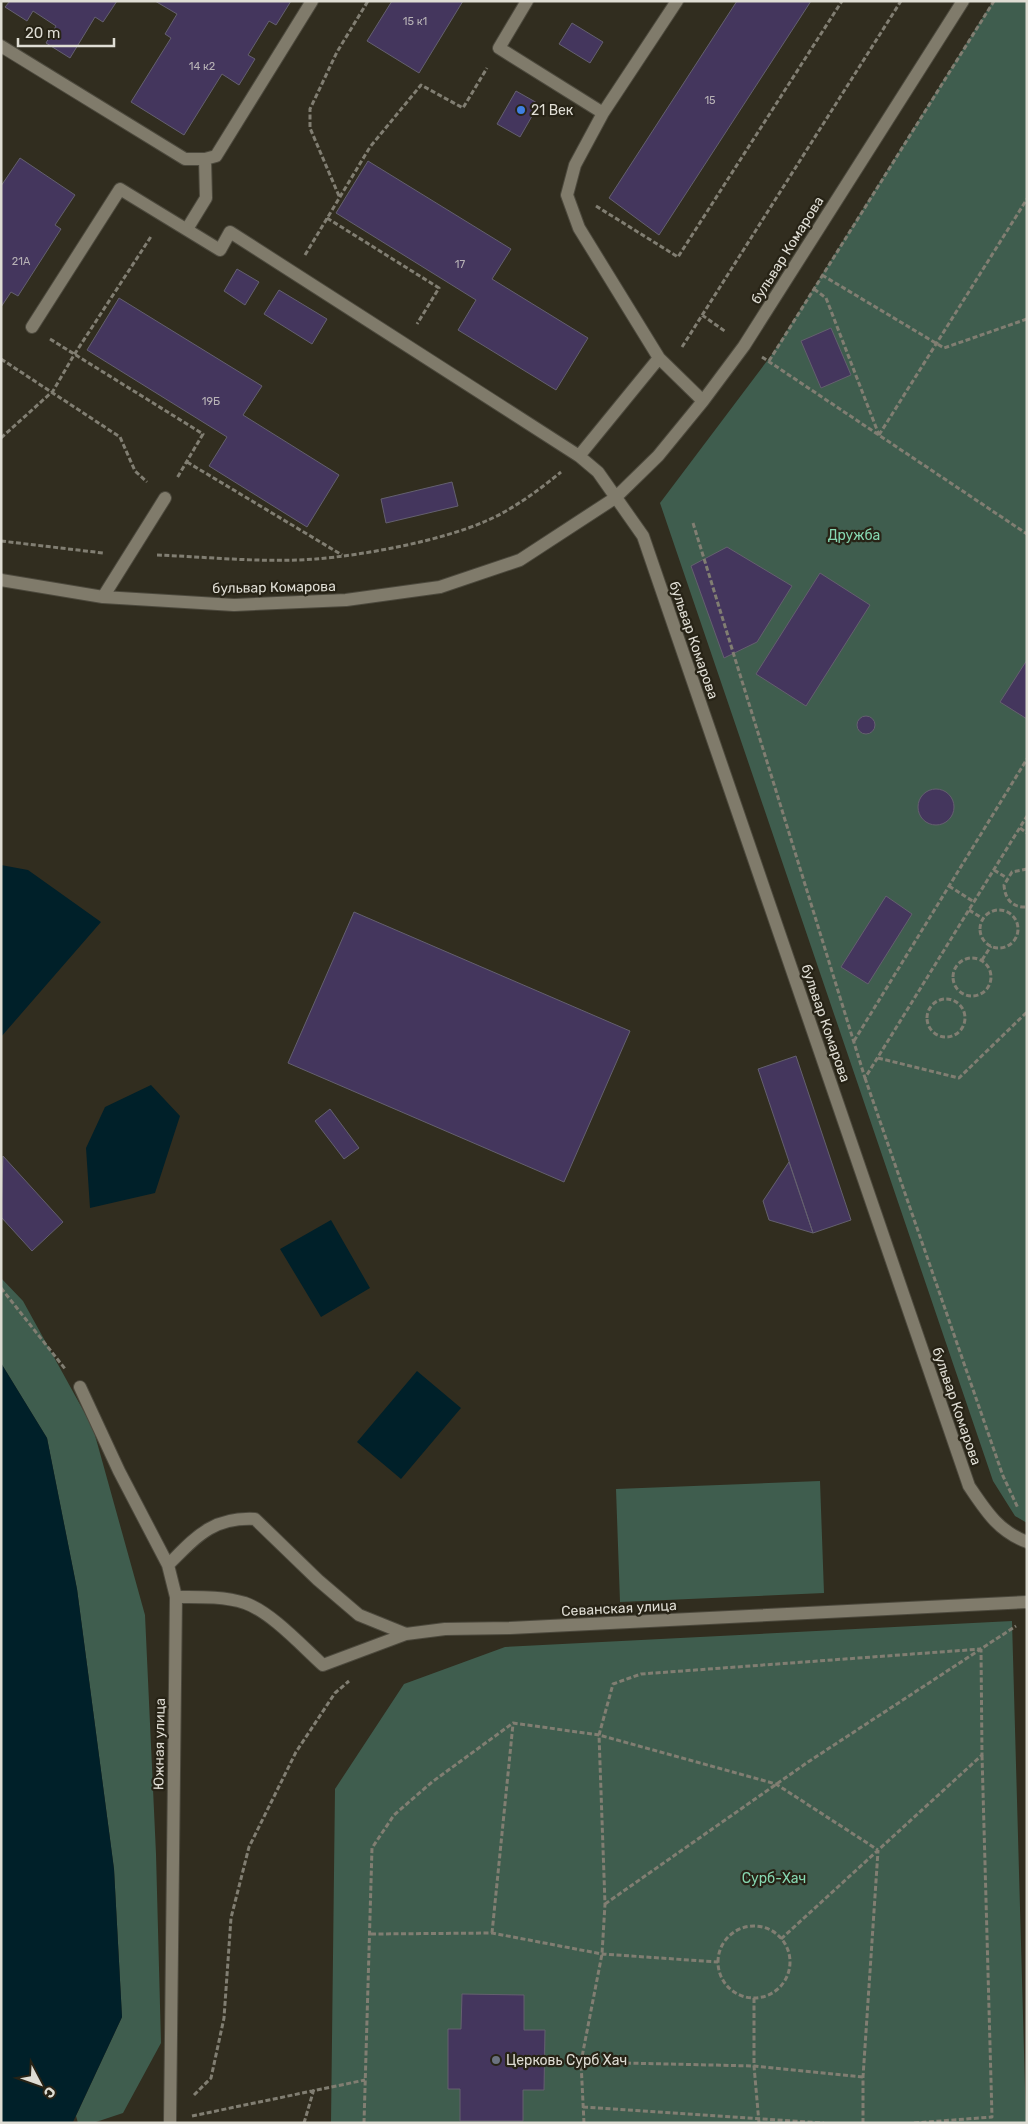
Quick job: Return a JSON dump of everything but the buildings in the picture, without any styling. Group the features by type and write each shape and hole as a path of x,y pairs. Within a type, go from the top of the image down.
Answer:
{"street":[{"path":"1,46 185,159 205,159 216,156 312,1"},
{"path":"527,1 499,48 603,113"},
{"path":"677,1 603,113 575,165 567,195 579,228 659,358 668,369 704,401"},
{"name":"бульвар Комарова","path":"1,580 104,597 234,604 346,600 440,587 520,560 615,498 658,456 704,401 744,346 963,1"},
{"path":"187,229 206,198 205,159"},
{"path":"32,327 120,190 220,250 230,232 579,456 598,472 615,498"},
{"path":"579,456 659,358"},
{"path":"104,597 165,498"},
{"name":"бульвар Комарова","path":"615,498 643,536 969,1486 992,1520 1017,1538 1027,1542"},
{"name":"Южная улица","path":"80,1387 119,1471 168,1565 176,1597 170,2122"},
{"name":"Севанская улица","path":"168,1565 200,1533 236,1518 255,1519 318,1580 359,1615 406,1634 445,1630 1027,1602"},
{"path":"176,1597 212,1597 246,1603 278,1624 323,1665 406,1634"}],"path":[{"path":"340,197 310,128 310,109 337,52 368,1"},
{"path":"579,228 597,205 678,258 842,1"},
{"path":"668,369 901,1"},
{"path":"994,1 769,361 1027,534"},
{"path":"294,273 370,147 420,85 463,108 499,48"},
{"path":"879,435 1027,199"},
{"path":"1,438 53,391 74,355 164,216"},
{"path":"327,218 439,288 405,344"},
{"path":"822,275 944,348 1027,319"},
{"path":"814,289 826,298 879,435"},
{"path":"1,359 53,391 120,437 135,471 165,498 203,434 74,355"},
{"path":"1,541 129,555 315,559 343,556 442,536 486,521 542,488 579,456"},
{"path":"187,462 343,556"},
{"path":"693,523 865,1078 1003,1476 1017,1508 1022,1512"},
{"path":"854,1042 1027,759"},
{"path":"865,1078 1027,816"},
{"path":"1020,828 1027,833"},
{"path":"1027,869 1012,872 1007,878 1004,893 1013,905 1027,907"},
{"path":"994,870 1007,878"},
{"path":"949,886 974,902"},
{"path":"1010,912 1013,905"},
{"path":"1002,909 1010,912 1018,926 1018,934 1007,946 999,948 990,946 981,937 979,931 982,918 988,912 995,910 1002,909"},
{"path":"969,910 982,918"},
{"path":"982,960 990,946"},
{"path":"974,957 982,960 991,974 990,983 985,991 978,995 970,996 961,993 955,987 952,979 953,970 958,963 974,957"},
{"path":"956,1001 961,993"},
{"path":"948,998 956,1001 962,1007 965,1016 960,1032 944,1037 935,1034 929,1028 927,1011 939,999 948,998"},
{"path":"878,1058 959,1078 1027,1012"},
{"path":"1,1288 80,1387"},
{"path":"605,1904 776,1784 1019,1624"},
{"path":"584,2123 581,2062 602,1954 605,1904 599,1735 613,1684 641,1674 981,1649"},
{"path":"914,2123 992,2118 981,1649"},
{"path":"170,2122 211,2078 224,2018 231,1918 249,1847 296,1752 335,1693 356,1675"},
{"path":"492,1933 513,1723"},
{"path":"364,2123 371,1934 372,1848 394,1815 432,1782 513,1723 599,1735 776,1784 878,1850"},
{"path":"781,1939 982,1755"},
{"path":"863,2123 863,2077 878,1850"},
{"path":"754,1926 767,1928 781,1939 789,1955 789,1969 785,1980 777,1990 766,1996 754,1998 741,1996 730,1989 722,1979 718,1962 723,1943 731,1934 742,1928 754,1926"},
{"path":"371,1934 492,1933 602,1954 718,1962"},
{"path":"754,1998 754,2066 759,2123"},
{"path":"581,2062 754,2066 863,2077"},
{"path":"170,2122 314,2089 365,2080"},
{"path":"304,2123 314,2089"},
{"path":"583,2107 759,2117 824,2123"}],"green space":[{"name":"Дружба","path":"993,1 1027,1 1027,1523 1015,1516 993,1481 660,503 773,353"},
{"path":"1,1278 23,1301 93,1428 145,1615 156,1854 161,2043 123,2113 93,2123 78,2123 76,2116 122,2017 114,1869 77,1589 47,1438 1,1363"},
{"path":"820,1481 824,1593 620,1602 616,1489"},
{"name":"Сурб-Хач","path":"1012,1621 1026,2123 331,2123 335,1789 404,1684 505,1647"}],"water":[{"path":"1,865 28,870 101,922 1,1037"},
{"path":"151,1085 180,1116 155,1193 90,1208 86,1148 105,1107"},
{"path":"331,1220 370,1288 321,1317 280,1249"},
{"path":"1,1363 47,1438 77,1589 114,1869 122,2017 73,2122 70,2123 1,2123"},
{"path":"417,1371 461,1408 401,1479 357,1442"}],"place":[{"name":"21 Век","path":"521,110"},
{"name":"Церковь Сурб Хач","path":"496,2060"}]}
